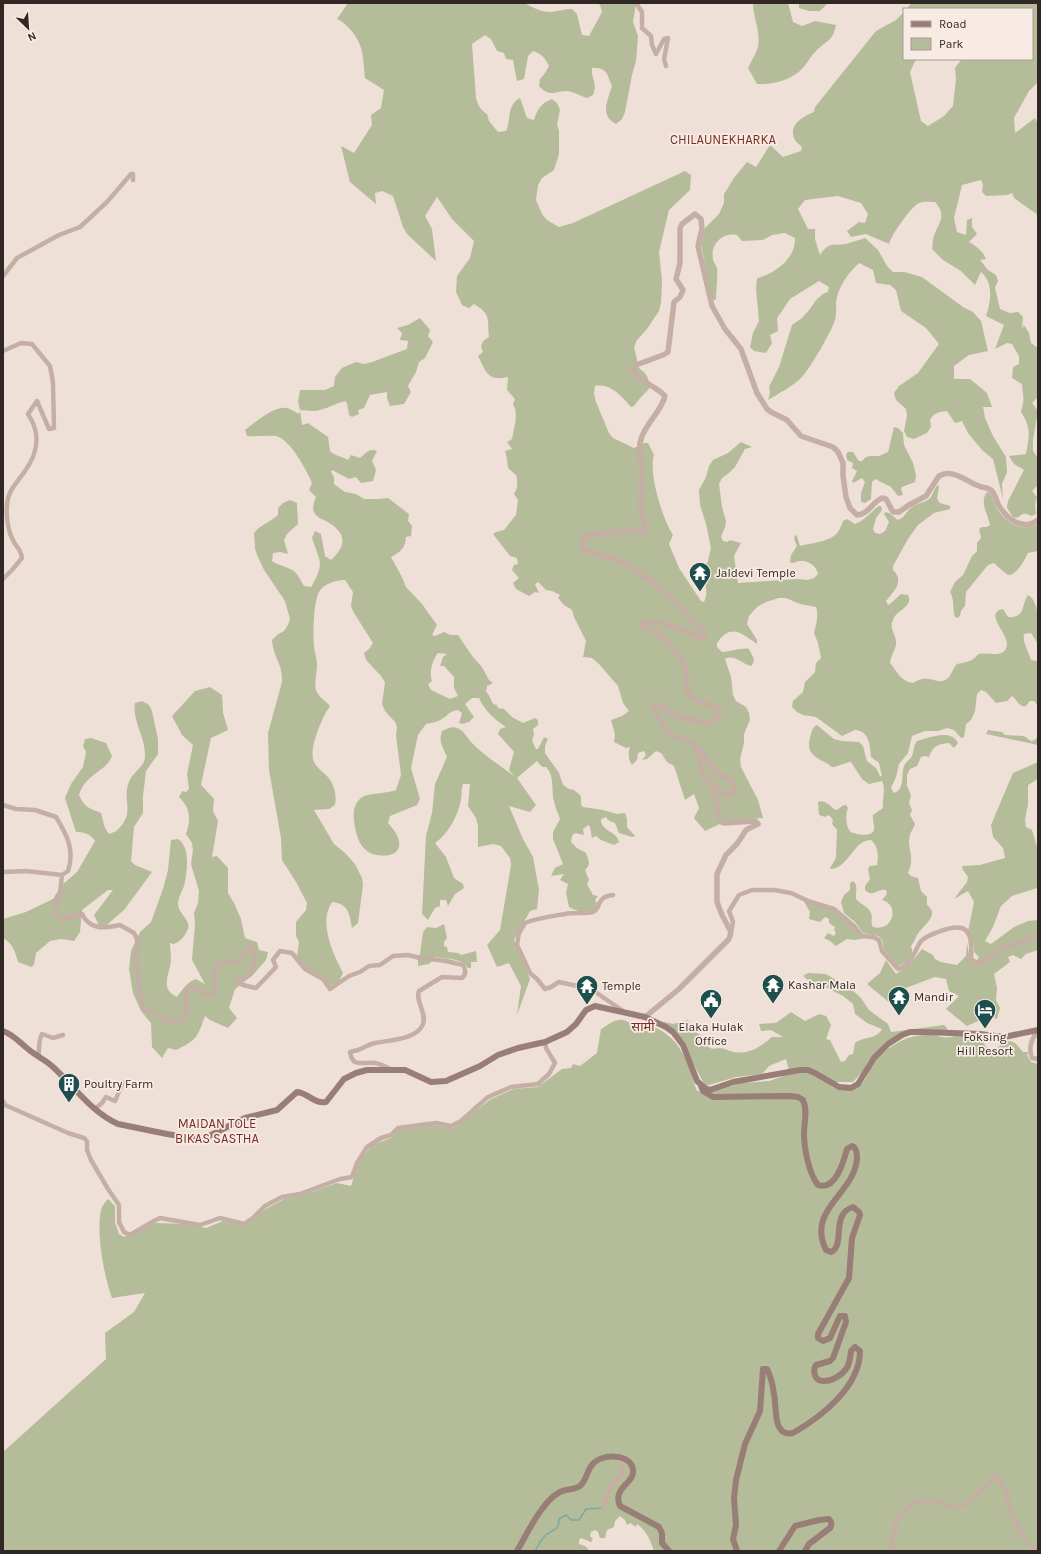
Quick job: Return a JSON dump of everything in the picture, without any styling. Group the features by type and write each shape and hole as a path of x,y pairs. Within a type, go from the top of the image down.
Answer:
{"main road":[{"path":"3,1031 17,1038 38,1057 52,1066 95,1109 111,1121 118,1124 166,1134 198,1139 209,1136 245,1118 277,1110 297,1092 318,1102 326,1102 339,1084 351,1075 367,1070 405,1070 431,1082 446,1081 480,1066 498,1055 518,1048 545,1042 572,1029 584,1012 595,1006 645,1017 666,1028 678,1038 697,1081 704,1091 713,1097 789,1096 798,1097 803,1100 806,1112 804,1135 806,1151 813,1175 818,1185 826,1185 837,1176 849,1147 854,1146 857,1153 854,1173 830,1205 822,1223 821,1230 826,1250 831,1252 834,1251 836,1247 840,1218 848,1208 853,1207 860,1212 852,1238 849,1278 818,1334 818,1338 823,1341 830,1338 840,1316 845,1316 846,1320 834,1358 830,1361 816,1365 814,1368 814,1373 818,1380 823,1381 831,1380 838,1376 846,1369 850,1360 851,1351 855,1347 860,1351 859,1365 848,1385 821,1416 793,1433 788,1434 782,1432 778,1423 775,1395 770,1375 767,1369 763,1369 760,1411 745,1444 736,1480 734,1498 736,1525 733,1539 736,1551"},
{"path":"700,1085 710,1090 734,1082 800,1070 808,1070 839,1087 851,1088 858,1084 874,1058 888,1044 910,1032 980,1034 1004,1037 1036,1030"},
{"path":"517,1551 540,1512 552,1498 560,1492 568,1491 580,1485 592,1464 598,1460 609,1457 622,1458 628,1461 632,1467 631,1479 618,1494 618,1503 624,1509 659,1527 662,1533 662,1543 669,1551"},
{"path":"779,1551 795,1526 829,1519 831,1522 830,1528 809,1544 805,1551"}],"street":[{"path":"636,3 642,12 642,28 651,36 656,54 664,39 668,38 664,59 666,66"},
{"path":"3,276 17,258 59,235 80,227 107,202 131,174 133,174 134,180"},
{"path":"712,787 727,795 732,795 736,789 732,782 717,772 696,746 672,735 664,727 654,709 655,705 664,707 672,715 710,724 720,712 718,708 691,698 687,690 685,667 679,655 659,634 643,627 643,624 650,621 680,629 702,638 705,636 701,629 664,591 644,576 624,562 585,550 582,546 584,537 602,533 626,531 644,532 646,530 641,513 639,493 642,471 639,453 641,439 650,420 664,402 666,396 661,390 638,377 633,372 636,365 668,352 674,302 680,297 683,290 676,279 680,263 680,228 682,224 695,214 699,217 702,223 698,246 712,306 725,329 741,349 757,393 767,409 788,420 801,436 833,447 839,454 843,463 846,498 849,507 855,514 865,513 875,502 882,498 886,499 893,512 897,513 926,496 938,478 946,474 960,477 979,486 990,489 994,493 1004,512 1017,523 1027,525 1038,520"},
{"path":"3,351 21,343 32,344 50,366 54,383 54,428 49,429 37,401 28,414 33,422 37,438 36,452 26,470 9,492 7,506 9,527 14,542 20,549 22,558 3,579"},
{"path":"696,746 703,774 712,787 721,822 724,824 755,821 758,824 746,830 737,844 726,855 716,874 717,902 731,932"},
{"path":"3,805 16,809 35,810 56,817 66,833 70,849 71,862 68,872 62,875 26,871 3,872"},
{"path":"62,875 60,894 55,915 64,919 82,914 86,921 92,925 107,928 120,925 134,933 136,939 136,965 145,1010 159,1014 164,1020 180,1021 187,1014 186,988 196,988 209,995 213,994 216,988 214,976 217,964 239,960 251,947 254,950 255,957 250,974 236,981 243,985 256,988 276,966 273,960 280,950 292,953 305,969 323,979 330,989 349,976 360,972 369,966 380,965 393,956 408,955 446,961 463,966 465,971 462,978 442,977 419,991 418,996 424,1018 419,1030 405,1038 371,1044 350,1052 354,1062 376,1063 391,1069"},
{"path":"645,1017 679,989 729,939 733,922 729,911 739,895 752,890 774,890 791,893 808,901 834,909 854,926 862,936 873,937 879,940 882,951 898,969 904,968 914,956 922,940 956,926 964,929 969,935 971,941 971,959 977,963 988,960 1009,944 1018,944 1030,937 1038,937"},
{"path":"613,895 606,896 599,901 597,908 593,912 566,914 525,923 519,933 517,945 530,973 537,979 545,990 559,982 591,989 627,1014"},
{"path":"1036,1030 1029,1051 1032,1058 1038,1059"},
{"path":"38,1057 42,1034 53,1038 63,1035"},
{"path":"3,1100 5,1106 68,1133 84,1138 87,1141 87,1150 91,1160 119,1205 119,1222 124,1232 130,1235 160,1218 200,1225 220,1218 244,1224 260,1212 265,1206 282,1197 300,1194 340,1179 352,1177 357,1163 367,1147 381,1138 391,1135 398,1128 436,1122 451,1126 461,1121 488,1097 511,1087 538,1084 549,1074 555,1064 546,1048 545,1042"},
{"path":"95,1109 106,1097 115,1102 123,1082"},
{"path":"603,1507 608,1490 612,1483 623,1473 622,1458"},
{"path":"891,1551 898,1517 916,1501 931,1501 958,1507 968,1502 988,1484 994,1476 998,1478 1003,1485 1008,1498 1010,1511 1025,1540 1036,1551"}],"green space":[{"path":"348,3 524,3 545,12 572,9 577,14 582,35 589,36 602,12 600,5 597,3 636,3 633,22 638,36 636,61 625,112 622,119 616,124 611,120 606,112 607,102 612,86 604,70 592,68 592,76 595,87 593,95 587,98 568,91 549,93 539,86 540,79 549,66 539,53 533,51 528,56 524,79 517,81 513,60 506,59 504,53 497,51 491,39 485,35 472,44 476,98 480,108 487,114 489,121 498,132 506,131 511,109 520,98 527,118 534,120 542,105 552,99 557,103 560,110 557,125 559,131 559,154 554,170 542,178 538,185 536,200 542,214 547,220 559,227 573,223 685,171 691,175 690,190 669,210 659,252 662,281 659,311 647,329 637,340 634,347 639,368 644,372 649,382 649,389 634,406 631,407 616,392 606,387 595,386 594,394 609,433 613,438 634,448 644,443 648,443 654,455 653,473 661,508 673,535 669,544 679,568 701,601 704,602 706,591 702,574 708,561 711,548 700,505 699,490 713,460 728,453 741,442 752,447 745,449 735,467 722,478 719,484 722,507 726,521 721,537 723,541 727,542 730,540 741,543 734,556 738,583 798,579 808,580 814,578 818,574 812,564 804,561 791,563 790,561 791,555 797,546 794,539 795,535 797,536 800,546 826,540 838,532 843,521 847,519 855,524 881,506 882,510 876,518 873,529 875,533 880,534 885,531 889,522 884,514 885,512 889,513 898,520 901,519 912,507 929,499 938,485 937,499 940,503 950,506 950,509 934,513 918,525 908,539 893,566 893,570 898,578 897,586 886,601 888,605 901,594 908,595 909,599 907,606 897,614 892,623 896,644 890,663 905,680 913,683 925,679 943,681 949,676 957,664 972,660 979,654 995,654 1003,652 1007,645 996,619 995,615 997,611 1003,609 1008,617 1018,615 1022,610 1028,595 1035,604 1038,617 1038,644 1031,633 1024,634 1024,637 1031,660 1038,661 1038,706 1034,701 1030,701 1026,706 1022,706 1012,696 1007,701 996,703 986,692 981,690 977,694 975,711 971,720 966,724 964,737 961,738 954,730 947,728 938,731 925,731 912,736 908,753 899,764 896,777 891,788 894,793 900,789 904,766 912,756 917,741 933,736 945,735 955,738 958,743 954,748 949,743 936,746 932,750 929,757 921,757 917,766 910,769 907,775 907,786 911,795 909,803 912,810 910,815 915,824 909,840 911,862 908,873 911,876 918,878 921,891 927,897 927,905 931,908 932,915 919,932 911,946 911,956 904,963 898,966 884,950 882,939 878,936 863,933 855,922 844,913 841,902 844,895 850,890 850,883 853,881 856,885 856,899 870,911 872,915 873,927 879,928 888,924 891,920 891,907 887,902 882,900 887,894 886,890 870,893 865,890 865,886 870,879 868,869 870,866 877,865 878,862 877,851 873,842 871,840 860,844 842,864 831,869 830,868 836,858 837,830 832,824 833,820 829,815 825,817 819,815 818,802 823,801 836,810 846,805 848,808 846,821 849,830 851,832 866,835 870,834 874,830 873,815 883,808 884,787 882,781 869,784 862,779 851,762 832,767 814,756 810,750 809,740 811,733 817,725 834,739 859,742 863,746 867,761 876,768 880,776 882,776 879,763 871,757 868,740 864,733 855,730 842,736 816,717 803,715 792,707 793,701 803,692 805,682 815,672 816,663 821,658 814,633 817,617 816,607 800,604 786,598 779,598 766,602 757,607 749,616 747,624 757,640 757,644 746,636 736,632 727,633 717,643 717,647 722,652 749,649 754,659 751,666 735,658 725,659 731,677 733,695 736,701 746,707 749,713 750,720 744,734 744,743 740,759 741,767 758,800 763,818 726,821 705,831 694,818 699,808 694,794 685,800 674,766 667,762 661,753 656,751 647,759 642,760 646,755 644,751 638,753 637,760 632,765 629,756 630,747 626,748 614,742 615,734 611,720 622,716 629,711 623,703 618,686 592,658 583,657 586,641 572,610 564,605 558,598 560,595 546,590 538,582 535,584 539,593 535,592 529,596 516,589 513,583 519,578 512,570 514,565 518,564 517,558 510,556 493,534 504,530 516,515 518,500 514,494 517,487 517,480 516,475 508,468 505,451 512,449 507,442 512,439 515,425 516,412 513,404 515,399 507,390 508,377 491,377 485,371 478,356 483,352 481,347 483,341 489,337 488,318 484,311 474,304 469,308 462,305 456,292 457,276 470,258 474,241 452,219 437,197 425,216 432,229 436,261 407,234 403,227 393,196 382,191 375,193 376,204 350,182 341,146 354,153 372,125 371,115 381,108 384,90 365,78 362,52 358,40 349,28 337,19"},
{"path":"753,3 788,3 793,22 802,26 815,21 836,25 835,30 829,40 812,55 803,68 793,76 782,81 769,84 757,84 748,68 757,50 759,41"},
{"path":"799,3 828,3 820,11 809,11 799,8"},
{"path":"911,3 1038,3 1038,82 1029,91 1014,118 1015,133 1035,118 1038,124 1038,215 1014,198 1012,193 1007,195 986,196 982,192 983,184 981,180 962,185 954,218 957,232 966,235 967,220 972,218 972,227 977,234 969,242 981,251 986,259 980,260 988,270 996,275 998,281 995,288 1000,309 1010,313 1018,312 1023,317 1022,329 1024,325 1029,333 1031,343 1038,348 1038,400 1037,398 1032,403 1038,411 1033,440 1033,451 1038,458 1038,485 1032,491 1037,497 1035,505 1036,514 1032,516 1023,514 1017,518 1013,517 1007,508 1008,501 1024,470 1014,464 1009,456 1026,454 1029,437 1027,423 1021,412 1023,400 1022,384 1012,378 1013,367 1019,364 1019,356 1012,344 1007,343 995,349 1004,325 986,316 990,298 990,287 985,276 981,272 975,285 961,271 943,260 932,249 933,241 941,217 939,207 935,202 923,202 915,206 902,222 889,244 866,234 851,237 847,231 859,222 865,223 868,214 861,203 838,196 805,200 798,209 808,229 815,229 815,239 820,255 831,245 846,244 865,238 878,250 887,266 893,272 904,272 922,277 963,307 973,312 981,321 988,351 969,355 954,366 954,379 970,379 987,393 992,407 983,407 985,418 993,436 1006,457 1007,472 1002,484 1003,499 993,459 982,450 968,433 962,421 955,423 947,411 939,412 933,416 930,420 931,427 927,433 914,439 907,437 904,431 907,416 906,409 896,400 894,393 899,386 918,373 939,344 926,328 901,311 896,290 890,285 876,283 873,270 859,263 851,271 844,280 837,296 834,323 805,374 790,387 768,400 770,393 769,387 779,367 792,325 802,318 816,300 828,292 829,287 819,281 790,299 777,318 778,331 770,335 772,343 766,353 754,351 750,347 753,333 759,321 756,289 757,278 771,273 783,264 792,252 795,238 785,233 772,235 763,240 742,241 737,235 727,235 719,240 714,248 713,260 717,268 716,300 712,299 701,244 705,228 719,214 724,203 724,194 734,178 747,162 756,167 770,145 783,157 801,151 802,147 796,142 793,136 795,126 800,120 814,112 815,107 876,31 896,20 903,13 903,60 916,60 910,72 921,121 928,126 944,116 953,106 956,79 955,68 961,60 1033,60 1033,8 908,8"},
{"path":"420,318 430,330 428,336 433,342 425,358 419,362 416,372 408,386 411,392 404,404 390,406 387,398 387,392 370,395 364,408 358,410 359,414 352,417 349,415 347,403 345,401 318,411 300,410 298,402 300,390 325,390 334,386 335,377 342,368 356,362 364,364 372,362 407,349 408,341 400,340 402,333 397,328 408,325"},
{"path":"287,408 299,414 300,410 302,425 308,423 328,437 330,451 336,455 348,460 351,455 360,458 370,451 377,451 372,461 376,470 373,481 361,483 356,477 349,479 332,470 331,472 334,477 334,484 345,492 356,494 364,499 388,498 409,514 408,521 412,526 411,536 406,537 405,544 402,549 391,557 406,587 422,604 437,625 432,635 435,636 444,632 450,635 458,635 482,667 489,680 493,683 487,686 486,692 493,704 496,704 498,708 504,709 512,717 523,723 535,718 538,720 538,725 533,729 534,734 532,741 536,749 538,749 544,737 548,739 545,746 545,753 559,773 563,785 574,790 581,796 581,805 583,807 617,814 625,813 627,827 635,836 632,837 619,833 615,823 608,820 606,817 601,819 601,823 618,838 619,842 614,845 601,840 596,836 592,838 590,827 588,825 583,829 584,835 575,833 572,836 571,842 577,848 586,853 589,862 585,870 589,880 587,884 593,895 598,896 595,900 597,903 595,909 579,911 572,909 569,907 566,893 568,884 560,880 564,874 551,876 555,868 563,864 553,839 553,832 560,819 554,803 551,774 546,767 542,767 537,761 517,778 536,805 530,812 509,806 523,839 533,857 539,890 537,909 530,911 514,940 530,979 517,1015 521,986 509,963 497,967 487,945 500,930 511,865 510,858 501,846 493,844 478,847 478,826 476,818 468,806 470,784 463,784 460,806 455,818 444,835 435,843 446,857 454,878 463,884 464,888 455,894 448,906 446,900 440,900 440,906 435,908 428,920 422,914 426,836 432,813 435,784 447,757 441,741 442,731 455,727 464,732 472,743 482,752 514,776 509,770 514,752 498,734 500,729 506,727 490,714 479,698 472,698 465,704 474,717 469,722 462,724 459,723 462,713 458,710 450,713 438,721 426,724 418,735 411,768 420,799 417,805 390,816 388,823 395,831 399,841 399,847 393,854 382,856 367,851 361,845 355,828 355,805 364,796 396,790 401,775 396,735 397,727 395,722 385,711 382,704 385,682 366,660 364,653 373,643 354,613 351,606 353,592 345,580 330,583 321,589 317,597 315,611 314,647 317,666 315,687 318,695 330,706 323,718 314,742 313,757 314,762 331,782 336,797 335,805 329,809 314,810 334,844 355,864 362,878 363,885 358,923 352,928 349,914 345,907 338,903 332,902 328,910 326,919 328,938 343,973 339,981 330,986 306,968 297,956 299,942 296,936 296,922 306,910 307,903 282,860 281,838 269,770 268,733 282,682 280,665 274,651 272,640 284,631 290,619 285,601 264,570 258,557 255,549 254,533 278,515 278,508 283,503 290,500 297,503 298,524 287,534 284,540 288,554 280,552 273,553 272,561 293,570 304,586 311,587 320,567 319,558 312,538 315,531 321,534 325,556 331,560 340,549 342,539 338,530 315,514 313,506 316,497 309,490 312,483 302,464 287,443 276,436 247,436 245,430 265,415 276,409","holes":["438,653 447,654 443,657 440,666 444,666 454,677 454,688 458,696 450,699 431,690 428,684 432,681 431,670 436,656"]},
{"path":"894,427 898,428 903,433 904,445 913,463 916,475 915,482 902,487 901,489 903,495 898,496 891,487 875,479 872,482 871,499 865,503 861,502 861,493 865,482 862,478 853,483 852,481 857,471 852,468 853,463 847,460 846,454 848,452 853,452 859,461 862,461 866,457 879,456 888,452"},
{"path":"987,492 990,493 993,498 996,507 1009,521 1020,527 1038,524 1038,551 1028,553 1015,572 1009,575 994,563 988,565 966,592 965,606 961,611 960,616 957,618 955,617 950,592 955,582 963,575 972,556 977,551 977,543 981,538 979,529 990,525 984,504"},
{"path":"210,687 222,695 223,713 228,730 211,738 201,785 214,799 213,811 218,821 212,857 217,856 228,868 228,893 241,919 245,938 257,942 259,950 268,952 266,960 253,975 235,989 229,1008 237,1018 228,1028 210,1020 205,1016 198,1034 192,1041 176,1050 168,1048 162,1058 152,1047 151,1023 141,1011 133,993 129,969 131,951 140,932 151,922 168,870 171,840 178,839 185,848 187,868 184,886 179,897 178,904 188,923 188,929 181,940 174,944 170,943 171,960 167,985 168,990 177,997 185,986 193,980 196,979 205,984 192,960 195,924 194,913 198,903 199,891 191,864 193,850 192,843 186,834 189,824 189,814 186,806 179,797 182,791 186,792 189,789 187,774 193,745 182,735 172,716 195,691"},
{"path":"142,701 149,705 152,711 158,739 158,754 146,771 143,796 143,813 134,827 131,861 135,865 152,872 124,910 101,930 94,915 113,890 108,890 82,910 80,932 74,941 61,939 50,941 36,953 34,965 31,967 18,962 13,948 3,938 3,919 26,912 53,899 61,886 77,872 95,841 87,834 76,832 65,798 71,784 83,767 86,752 83,746 85,739 91,738 106,743 112,756 105,766 86,782 79,795 83,803 93,810 101,813 105,828 109,834 117,830 125,820 127,815 127,788 131,778 141,766 145,758 143,741 135,716 135,703"},
{"path":"988,730 1002,732 1005,735 1024,736 1031,741 1035,740 1038,736 1038,745 986,734"},
{"path":"1038,762 1038,779 1028,785 1028,804 1025,820 1026,827 1032,830 1038,850 1037,888 1012,896 1001,906 993,927 985,941 991,944 1014,927 1028,921 1038,920 1038,950 1026,954 1021,959 1013,955 1008,957 1010,962 994,974 997,988 996,1000 1000,1008 997,1019 989,1016 967,1026 946,1009 959,996 949,991 946,979 935,977 895,992 891,1004 867,984 880,973 886,960 896,974 910,964 922,949 933,955 935,959 941,962 957,965 966,956 967,943 970,959 975,963 979,957 974,952 973,942 968,931 974,902 968,891 954,899 967,882 968,877 962,866 980,865 1005,858 1003,848 993,837 991,825 1013,773"},
{"path":"803,900 831,909 838,913 865,938 855,940 847,939 836,946 824,938 828,933 834,936 836,933 834,930 835,927 829,923 829,919 825,917 820,922 809,919 810,912"},
{"path":"444,924 447,938 444,942 444,946 447,947 448,952 458,953 461,955 476,951 477,962 471,962 471,968 468,968 462,962 435,957 429,964 418,966 418,956 420,954 423,932 427,927 436,928"},
{"path":"808,973 826,974 851,989 861,998 869,1010 888,1024 891,1032 944,1025 947,1028 947,1031 911,1031 881,1048 869,1060 863,1071 853,1082 834,1082 831,1086 834,1088 846,1090 853,1089 860,1085 865,1079 873,1062 882,1053 902,1040 910,1037 925,1035 941,1037 973,1036 981,1040 986,1047 996,1050 1004,1041 1011,1041 1015,1043 1023,1052 1029,1052 1027,1055 1031,1062 1038,1064 1038,1551 654,1551 650,1539 646,1533 637,1524 636,1527 630,1523 627,1525 625,1520 620,1516 615,1521 614,1527 607,1530 605,1538 600,1538 598,1532 595,1530 591,1532 590,1536 593,1539 591,1542 581,1538 579,1540 579,1544 585,1546 590,1551 3,1551 3,1452 106,1359 105,1333 134,1312 145,1293 112,1298 106,1278 99,1230 101,1210 108,1199 115,1206 115,1222 119,1234 124,1237 155,1223 187,1224 206,1228 223,1221 244,1226 266,1209 284,1199 306,1194 337,1183 351,1186 359,1162 372,1145 391,1138 399,1130 434,1125 453,1128 491,1099 514,1089 538,1087 562,1069 571,1068 573,1064 580,1066 597,1053 601,1029 618,1020 650,1026 658,1029 672,1039 683,1053 697,1091 704,1092 743,1083 769,1081 790,1074 786,1059 769,1066 762,1074 736,1077 705,1085 685,1045 660,1022 673,1024 688,1020 693,1029 701,1036 704,1044 712,1049 717,1048 739,1053 750,1051 764,1044 772,1037 783,1037 771,1030 761,1031 759,1024 776,1023 791,1012 805,1021 819,1014 826,1016 831,1025 826,1039 830,1040 841,1062 845,1061 849,1055 853,1054 855,1043 862,1039 877,1035 882,1029 867,1023 855,1014 853,1004 843,996 820,984 808,980 803,976"}],"waterway":[{"path":"535,1551 544,1537 557,1528 559,1519 566,1515 571,1520 579,1520 586,1509 602,1508"}],"place":[{"name":"Jaldevi Temple","path":"700,592"},
{"name":"Kashar Mala","path":"773,1004"},
{"name":"Temple","path":"587,1006"},
{"name":"Mandir","path":"899,1016"},
{"name":"Elaka Hulak Office","path":"711,1020"},
{"name":"Foksing Hill Resort","path":"985,1030"},
{"name":"Poultry Farm","path":"69,1104"}],"district":[{"name":"CHILAUNEKHARKA","path":"723,139"},
{"name":"सामी","path":"643,1026"},
{"name":"MAIDAN TOLE BIKAS SASTHA","path":"217,1130"}]}
